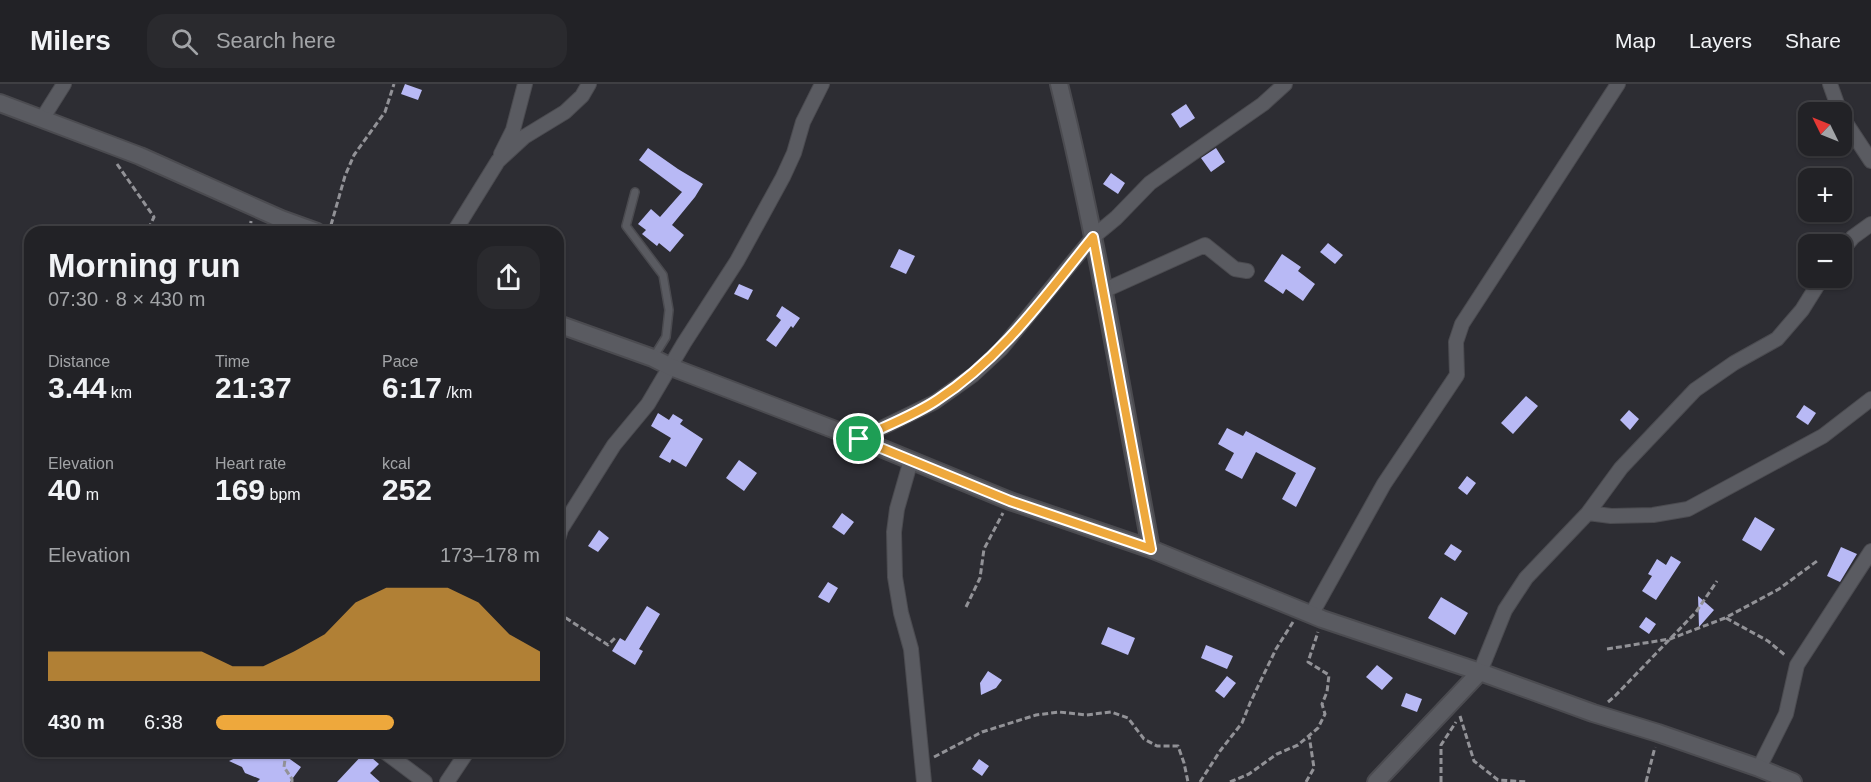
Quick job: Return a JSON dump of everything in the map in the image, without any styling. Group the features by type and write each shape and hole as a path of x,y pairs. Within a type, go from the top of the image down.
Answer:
{"street":[{"path":"42,119 64,84"},
{"path":"458,226 498,161 513,130 525,84"},
{"path":"498,161 524,137 565,112 582,96 589,84"},
{"path":"564,524 614,445 648,404 737,261 783,177 794,153 803,122 822,84"},
{"path":"1059,84 1093,237 1151,549"},
{"path":"859,439 935,402 973,375 1001,349 1093,237 1116,218 1150,183 1263,104 1285,84"},
{"path":"1311,615 1384,484 1457,375 1456,342 1462,324 1618,84"},
{"path":"1830,84 1836,102"},
{"path":"0,103 140,156 289,226"},
{"path":"1852,132 1871,161"},
{"path":"1852,238 1871,224"},
{"path":"1103,291 1205,244 1235,269 1247,271"},
{"path":"1376,782 1480,672 1505,610 1526,578 1588,513 1622,468 1695,390 1734,363 1777,339 1802,310 1816,288"},
{"path":"564,326 653,358 1010,501 1151,549 1311,615 1593,713 1658,733 1793,782"},
{"path":"1588,513 1611,516 1653,515 1688,508 1823,436 1871,399"},
{"path":"911,460 897,509 894,532 895,577 901,613 911,649 924,782"},
{"path":"1759,768 1786,714 1797,665 1871,551"},
{"path":"392,757 425,782"},
{"path":"447,782 464,757"}],"lane":[{"path":"635,192 626,226 663,275 669,310 666,337 653,358"}],"path":[{"path":"331,226 345,176 354,155 385,112 394,84"},
{"path":"100,141 154,217 150,226"},
{"path":"966,607 980,578 984,549 1010,501"},
{"path":"1607,649 1670,639 1725,618 1779,589 1817,561"},
{"path":"1593,713 1615,696 1696,612 1717,581"},
{"path":"1230,782 1249,774 1277,754 1298,745 1318,728 1325,714 1322,704 1327,692 1329,675 1308,662 1311,615"},
{"path":"1200,782 1242,723 1276,649 1311,615"},
{"path":"564,618 608,645 616,637"},
{"path":"1725,618 1768,641 1797,665"},
{"path":"1452,700 1460,716 1474,761 1498,780 1528,782"},
{"path":"922,763 982,732 1036,715 1059,712 1086,715 1111,711 1128,718 1144,739 1157,746 1178,746 1188,782"},
{"path":"1441,782 1441,745 1460,716"},
{"path":"1646,782 1658,733"},
{"path":"1306,782 1314,768 1309,735"},
{"path":"285,757 284,766 292,782"}],"building":[{"path":"405,84 422,90 418,100 401,94"},
{"path":"1186,104 1195,118 1180,128 1171,114"},
{"path":"648,148 703,184 672,225 684,235 670,252 659,243 657,246 642,234 646,230 638,224 651,209 660,217 682,192 639,160"},
{"path":"1216,148 1225,162 1211,172 1201,158"},
{"path":"1111,173 1125,183 1118,194 1103,184"},
{"path":"1328,243 1343,255 1335,264 1320,252"},
{"path":"899,249 915,256 906,274 890,267"},
{"path":"1282,254 1301,267 1298,271 1315,284 1303,301 1286,289 1283,294 1264,281"},
{"path":"739,284 753,290 748,300 734,294"},
{"path":"782,306 800,318 793,328 791,326 776,347 766,340 781,320 776,316"},
{"path":"1526,396 1538,406 1513,434 1501,423"},
{"path":"1804,405 1816,413 1808,425 1796,417"},
{"path":"1629,410 1639,419 1630,430 1620,420"},
{"path":"658,413 669,420 673,414 683,420 680,424 703,439 686,467 672,459 670,463 659,457 671,438 651,426"},
{"path":"1227,428 1243,436 1246,431 1316,468 1296,507 1282,499 1296,473 1256,452 1242,479 1225,470 1234,453 1218,444"},
{"path":"739,460 757,473 744,491 726,478"},
{"path":"1467,476 1476,483 1467,495 1458,488"},
{"path":"842,513 854,522 844,535 832,527"},
{"path":"1755,517 1775,529 1761,551 1742,540"},
{"path":"599,530 609,538 598,552 588,546"},
{"path":"1451,544 1462,551 1455,561 1444,554"},
{"path":"1841,547 1857,554 1840,582 1827,576"},
{"path":"1671,556 1681,562 1656,600 1642,591 1652,576 1648,574 1657,559 1666,565"},
{"path":"828,582 838,588 829,603 818,597"},
{"path":"1698,596 1714,610 1699,627"},
{"path":"1441,597 1468,613 1455,635 1428,618"},
{"path":"647,606 660,614 639,649 643,651 635,665 612,651 620,638 625,641"},
{"path":"1646,617 1656,624 1649,634 1639,627"},
{"path":"1108,627 1135,638 1128,655 1101,644"},
{"path":"1206,645 1233,656 1227,669 1201,658"},
{"path":"1377,665 1393,678 1382,690 1366,677"},
{"path":"988,671 1002,680 996,688 981,695 980,683"},
{"path":"1227,676 1236,683 1224,698 1215,691"},
{"path":"1406,693 1422,699 1417,712 1401,706"},
{"path":"238,757 287,757 301,767 290,782 257,782 260,779 245,773 242,767 229,761"},
{"path":"360,757 371,757 379,764 370,773 380,782 337,782"},
{"path":"979,759 989,766 982,776 972,769"}],"route":[{"path":"1093,237 1151,549 1010,501 859,439 935,402 973,375 1001,349 1093,237"}]}
